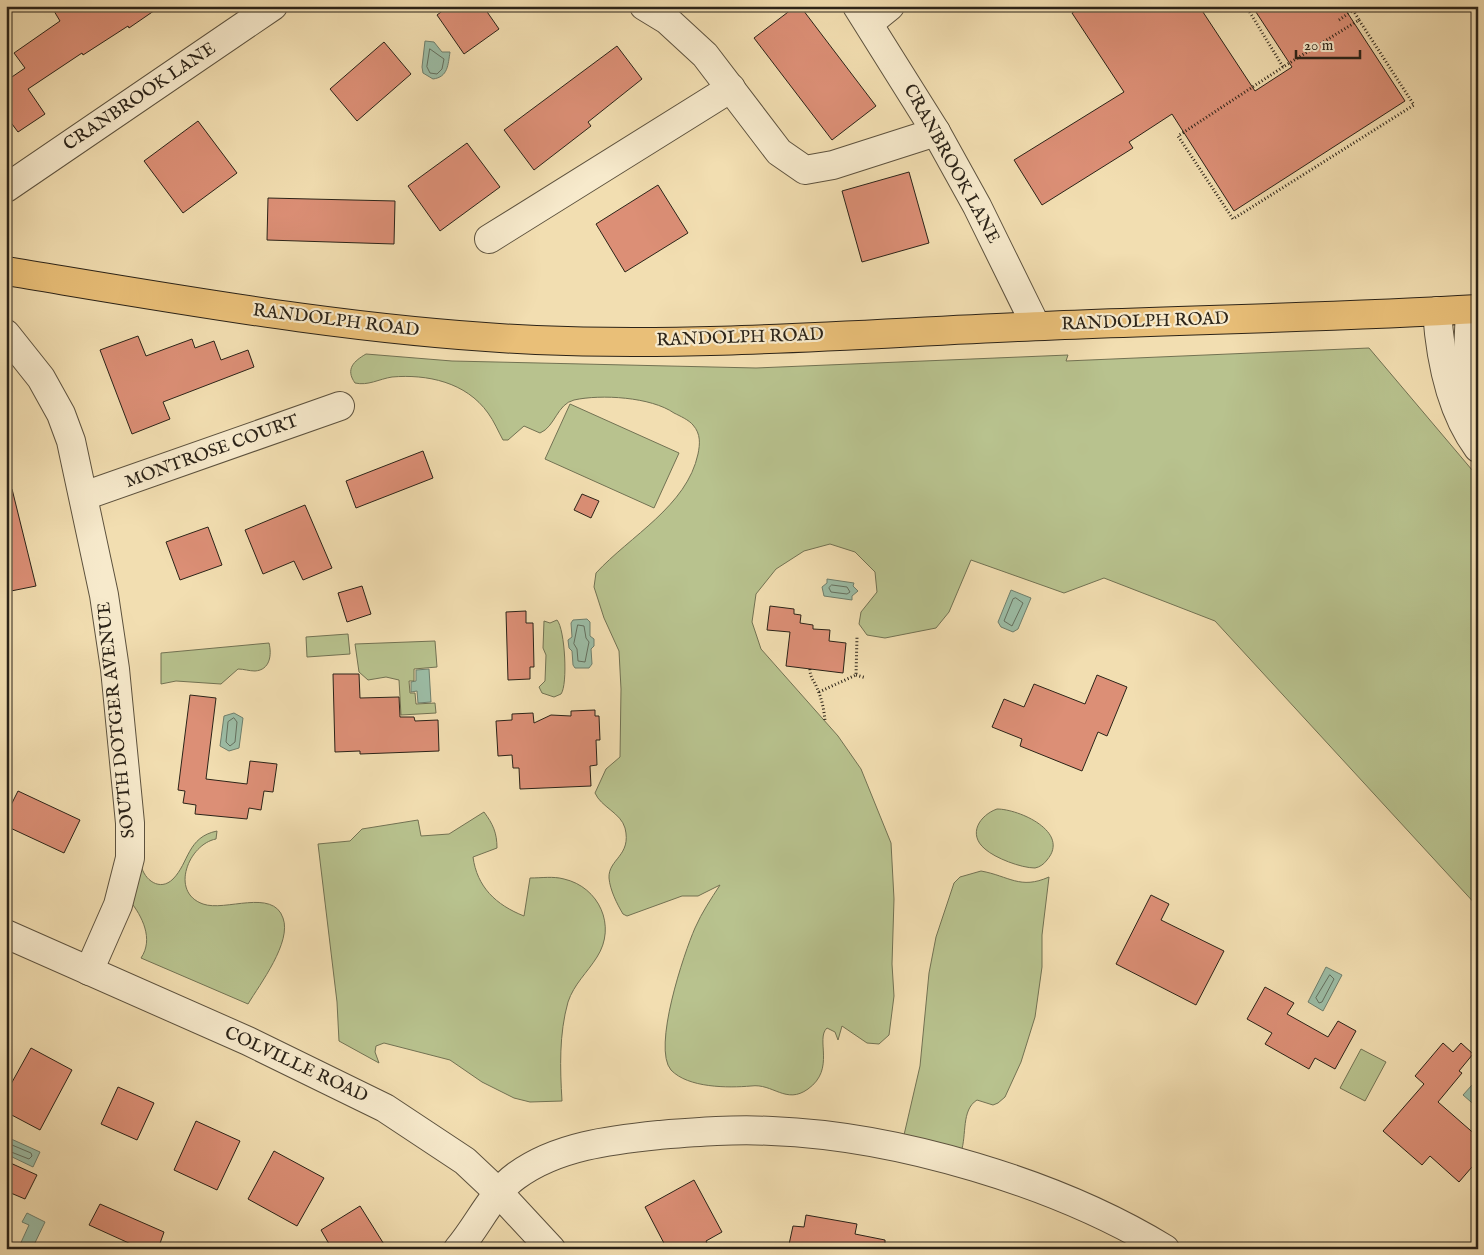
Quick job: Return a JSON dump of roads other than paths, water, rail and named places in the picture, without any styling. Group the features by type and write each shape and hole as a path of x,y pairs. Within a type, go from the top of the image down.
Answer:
{"main road":[{"name":"RANDOLPH ROAD","path":"6,271 283,316 430,332 536,340 652,341 1474,309"}],"street":[{"name":"CRANBROOK LANE","path":"6,188 273,6"},
{"path":"644,6 667,20 699,50 731,88 779,152 805,170 833,165 936,132"},
{"path":"863,15 890,6"},
{"name":"CRANBROOK LANE","path":"863,15 936,132 985,222 1036,326"},
{"path":"489,239 731,88"},
{"path":"1474,309 1468,354 1478,406"},
{"path":"1437,311 1439,340 1449,381 1468,434 1478,448"},
{"name":"SOUTH DOTGER AVENUE","path":"6,334 41,378 61,414 72,442 104,595 115,669 130,823 127,875 118,905 89,971"},
{"name":"MONTROSE COURT","path":"84,496 340,406"},
{"name":"COLVILLE ROAD","path":"6,934 241,1038 385,1108 465,1161 499,1193 551,1249"},
{"path":"458,1249 499,1193 515,1177 530,1167 583,1146 620,1139 700,1131 783,1131 820,1135 896,1148 1009,1178 1086,1208 1165,1249"}],"water":[{"path":"425,41 434,42 442,52 450,52 446,70 438,78 433,79 423,73"},
{"path":"827,579 854,583 853,586 858,591 852,596 852,600 824,596 822,587 827,583"},
{"path":"1011,590 1031,598 1018,629 1013,632 1001,627 998,622"},
{"path":"587,619 590,622 590,636 594,639 594,646 591,649 592,664 589,668 575,668 568,640 572,637 571,623 573,620"},
{"path":"429,669 431,702 418,703 417,691 411,692 411,682 416,681 416,670"},
{"path":"234,713 243,718 239,748 229,751 220,746 224,716"},
{"path":"1326,967 1342,975 1323,1011 1308,1002"},
{"path":"1472,1085 1475,1088 1478,1086 1478,1108 1463,1095"},
{"path":"9,1138 40,1152 33,1167 6,1154 6,1145"},
{"path":"27,1213 45,1222 32,1249 18,1249 29,1225 22,1222"}]}
